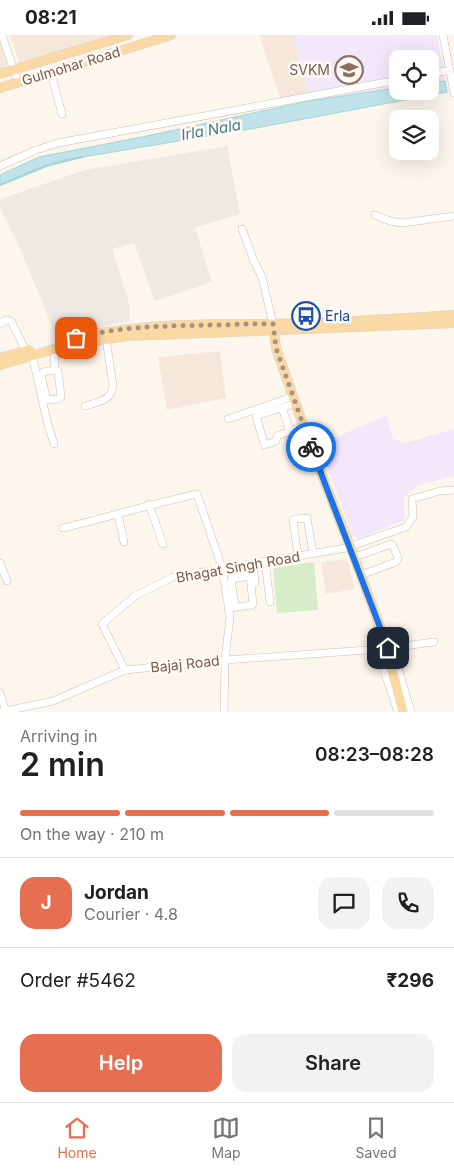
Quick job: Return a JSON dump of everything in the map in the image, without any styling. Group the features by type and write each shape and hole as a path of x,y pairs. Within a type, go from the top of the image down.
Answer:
{"main road":[{"name":"Gulmohar Road","path":"0,74 128,35"},
{"name":"Gulmohar Road","path":"0,88 171,35"},
{"path":"0,358 127,336 271,325 454,315"},
{"path":"0,365 29,353 99,332 123,329 454,323"},
{"path":"271,325 272,349 294,430 348,547 356,557 363,574 385,649"},
{"path":"271,325 282,366 385,649 403,712"}],"street":[{"path":"2,35 18,83"},
{"path":"443,35 453,89"},
{"path":"439,72 450,70"},
{"path":"51,73 62,114"},
{"path":"0,166 36,150 58,143 389,82"},
{"path":"375,215 402,223 454,216"},
{"path":"242,229 262,277 271,325"},
{"path":"0,324 6,320 10,321 29,353 54,445"},
{"path":"85,406 107,399 112,392 113,385 106,339"},
{"path":"54,349 55,370 58,371 61,397 47,401 41,375 43,372 55,370"},
{"path":"228,419 287,403"},
{"path":"257,412 287,403"},
{"path":"257,412 256,419 265,444 276,441 277,436 294,430"},
{"name":"Bhagat Singh Road","path":"125,670 102,624 135,596 173,577 348,547 406,527 413,517 412,499 440,491 454,491"},
{"path":"63,528 149,504 197,494 222,568 232,607 225,660 224,712"},
{"path":"149,504 163,544"},
{"path":"118,514 124,542"},
{"path":"298,555 293,520 300,518 307,518 309,553"},
{"path":"356,557 391,544 398,558 396,562 363,574"},
{"path":"265,561 270,602"},
{"path":"0,563 6,581"},
{"path":"253,563 258,603"},
{"path":"239,565 241,577"},
{"path":"254,575 266,573"},
{"path":"229,593 231,579 250,577 253,604 232,607"},
{"name":"Bajaj Road","path":"4,711 53,701 125,670 225,660 385,649 434,642"},
{"path":"385,649 398,712"},
{"path":"385,649 411,712"},
{"path":"0,693 4,711"}],"shaded area":[{"path":"10,35 115,35 20,64"},
{"path":"259,35 297,35 315,94 281,101"},
{"name":"SVKM","path":"293,35 437,35 445,81 439,82 439,50 389,50 389,89 309,101"},
{"path":"0,42 7,63 5,68 0,70"},
{"path":"227,146 240,214 195,228 212,282 155,301 134,243 112,249 129,303 130,321 56,336 20,248 0,207 0,201 6,197 85,170"},
{"path":"220,351 226,398 167,410 158,357"},
{"path":"386,415 393,439 405,443 454,429 454,476 419,485 404,497 405,520 357,539 352,534 319,445"},
{"path":"347,559 355,589 326,594 321,562"}],"green space":[{"path":"314,562 318,610 277,613 273,568"}],"water":[{"path":"445,81 447,92 439,94 439,82"},
{"path":"389,89 389,100 405,100 256,128 65,160 40,167 0,185 0,175 39,157 309,101"}],"waterway":[{"name":"Irla Nala","path":"0,185 49,165 82,157"}],"way so far":[{"path":"76,338 99,332 123,329 185,325 273,324 276,348 311,447"}],"place":[{"name":"SVKM","path":"349,70"},
{"name":"Erla","path":"306,316"}],"route":[{"path":"311,447 388,648"}]}
